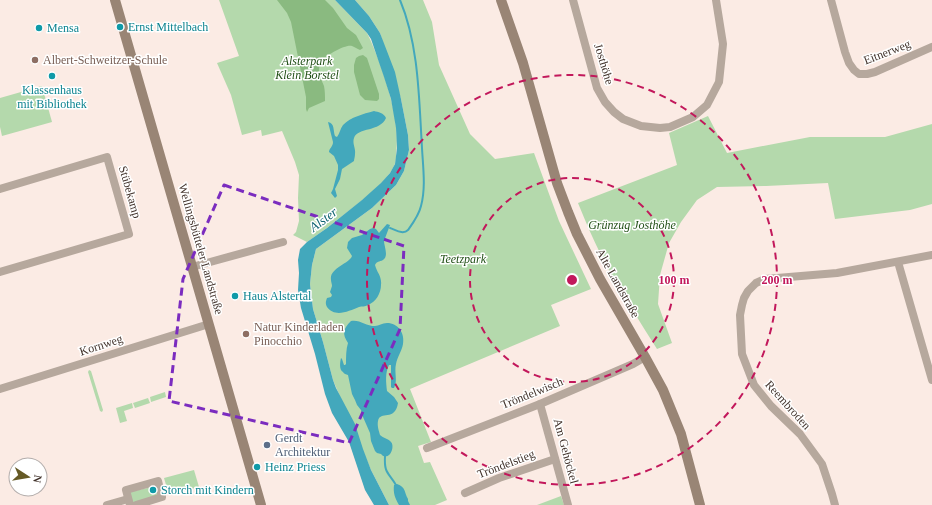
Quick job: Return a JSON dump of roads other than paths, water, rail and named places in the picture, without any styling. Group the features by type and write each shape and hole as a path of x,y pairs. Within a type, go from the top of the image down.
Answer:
{"main road":[{"name":"Wellingsbütteler Landstraße","path":"115,0 261,505"},
{"name":"Alte Landstraße","path":"501,0 523,63 557,183 577,234 600,280 645,356 663,390 681,434 700,505"}],"street":[{"name":"Josthöhe","path":"573,0 598,88 605,102 614,112 628,122 641,126 660,128 670,128 693,117 707,105 719,82 722,44 716,0"},
{"name":"Eitnerweg","path":"831,0 849,63 859,74 875,72 932,47"},
{"name":"Stübekamp","path":"0,189 107,157 129,234 0,272"},
{"path":"192,267 284,242"},
{"name":"Reembroden","path":"835,505 822,464 800,434 771,406 754,385 742,354 740,315 744,298 748,291 756,283 765,279 837,273 932,255"},
{"path":"898,262 932,380"},
{"name":"Kornweg","path":"0,390 209,324"},
{"name":"Tröndelwisch","path":"427,448 540,404 633,364 645,356"},
{"name":"Am Gehöckel","path":"540,404 568,505"},
{"name":"Tröndelstieg","path":"465,493 499,478 555,459"},
{"path":"106,505 129,502 126,490 158,481 162,497 136,505"}],"water":[{"path":"335,0 355,0 369,16 380,33 395,72 408,135 409,150 404,171 396,185 372,208 316,249 312,265 310,284 313,309 333,380 355,424 371,470 389,505 374,505 365,490 349,442 332,413 325,394 301,308 298,290 298,260 300,249 381,183 390,173 395,164 397,148 396,128 391,99 371,39"},
{"path":"374,111 379,112 386,118 379,125 360,132 354,138 354,161 342,169 340,179 335,189 337,196 335,198 331,193 338,170 338,165 334,156 329,152 333,142 328,122 332,124 335,136 337,137 342,126 346,122 357,116"},
{"path":"387,224 390,225 384,241 386,256 375,265 381,282 378,297 367,306 359,307 347,312 338,313 330,310 327,307 326,302 327,298 331,297 332,295 330,292 332,286 331,276 336,269 352,256 347,248 348,242 352,238 362,235 373,228 379,233"},
{"path":"351,321 357,321 375,326 391,323 400,329 403,336 402,347 396,364 396,382 394,388 391,387 391,365 389,365 386,374 387,391 398,403 394,412 382,416 378,421 380,435 392,443 392,451 388,456 383,456 375,451 361,410 352,394 348,375 340,368 341,358 344,365 346,364 346,350 348,343 344,332"},
{"path":"397,484 403,488 410,505 399,505 395,498 394,491 394,485"}],"waterway":[{"path":"390,228 402,232 408,230 416,219 420,209 423,199 424,185 415,54 411,35 400,0"},
{"path":"385,456 386,469 396,485"}],"place":[{"name":"Ernst Mittelbach","path":"120,27"},
{"name":"Mensa","path":"39,28"},
{"name":"Albert-Schweitzer-Schule","path":"35,60"},
{"name":"Klassenhaus mit Bibliothek","path":"52,76"},
{"name":"Haus Alstertal","path":"235,296"},
{"name":"Natur Kinderladen Pinocchio","path":"246,334"},
{"name":"Gerdt Architektur","path":"267,445"},
{"name":"Heinz Priess","path":"257,467"},
{"name":"Storch mit Kindern","path":"153,490"}],"park label":[{"name":"Alsterpark Klein Borstel","path":"307,68"},
{"name":"Grünzug Josthöhe","path":"632,225"},
{"name":"Teetzpark","path":"463,259"}],"water label":[{"name":"Alster","path":"323,219"}]}
